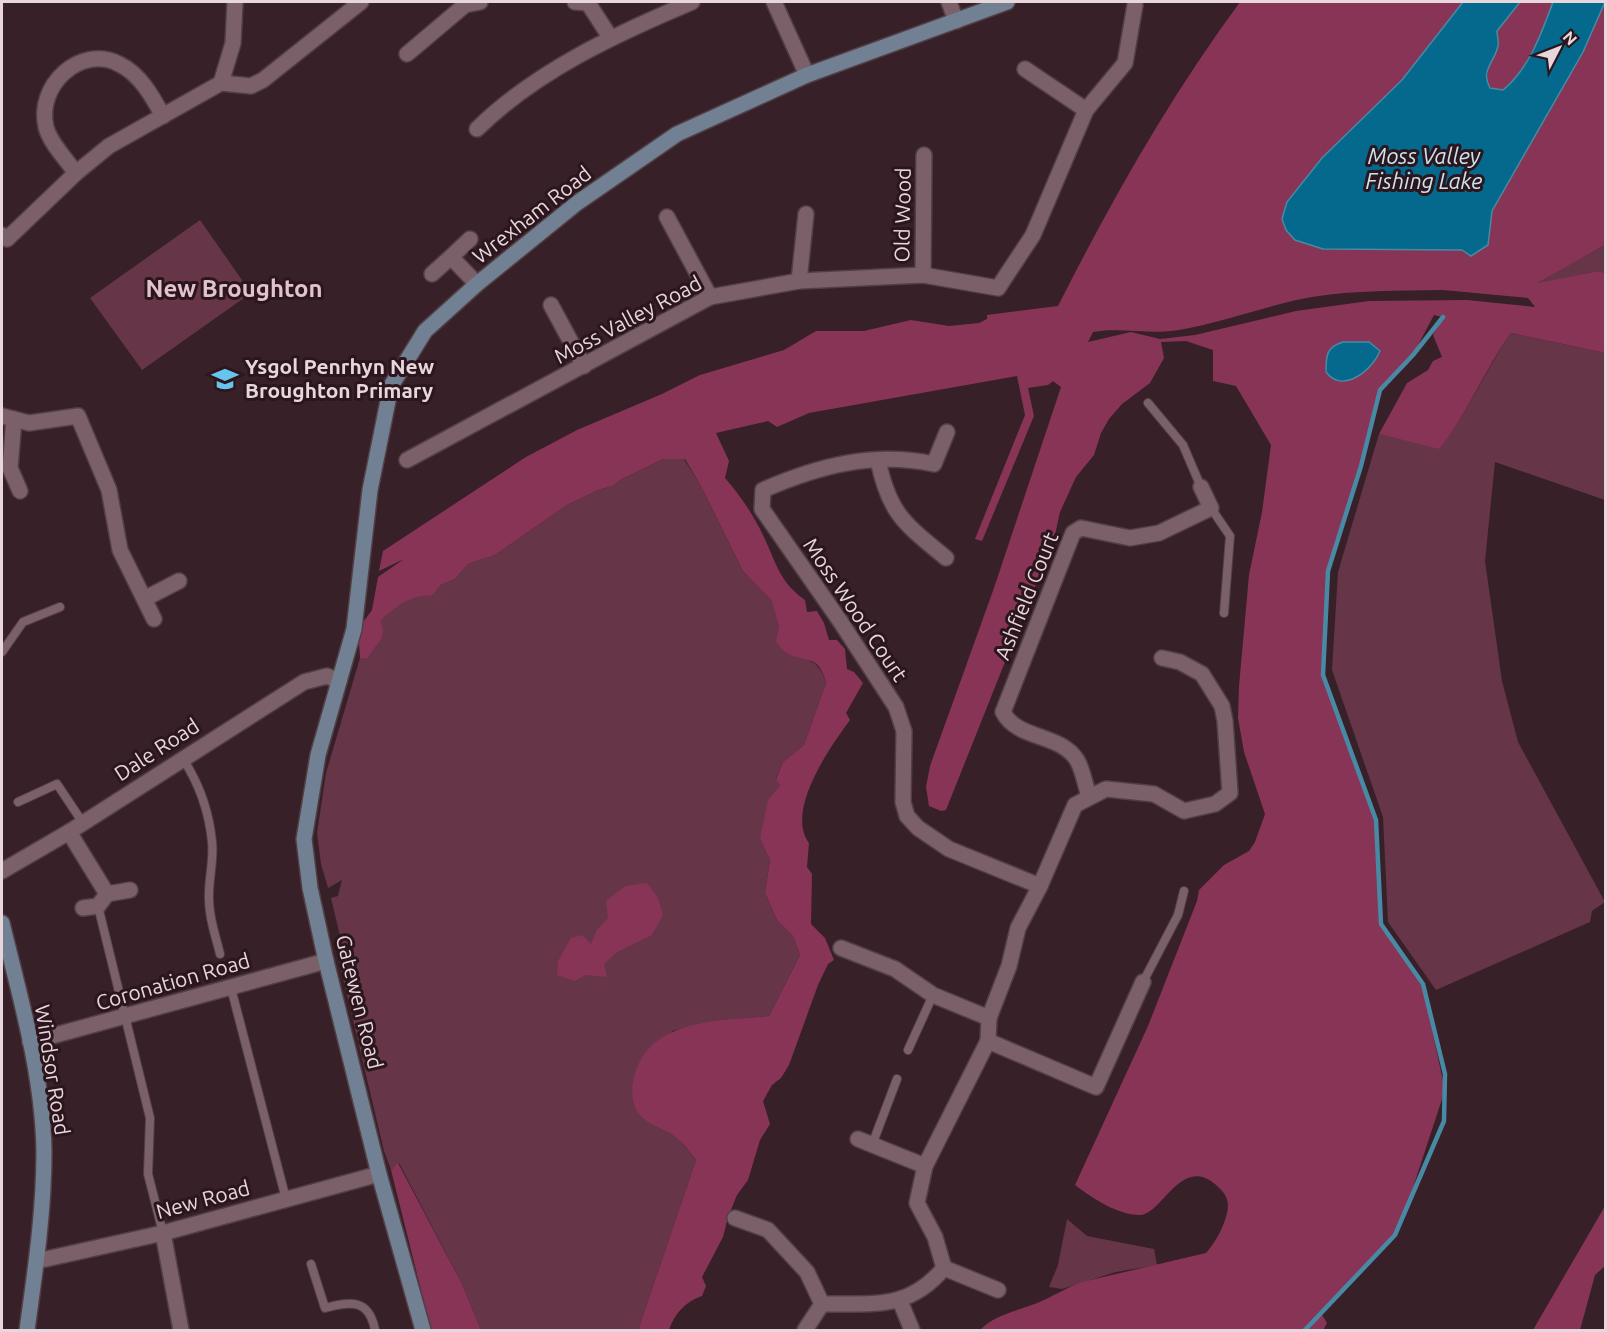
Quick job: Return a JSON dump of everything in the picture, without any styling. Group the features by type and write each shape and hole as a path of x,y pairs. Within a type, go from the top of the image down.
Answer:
{"main road":[{"name":"Wrexham Road","path":"339,681 354,629 370,490 391,386 425,331 477,284 577,203 677,134 807,75 1007,2"},
{"name":"Gatewen Road","path":"339,681 318,755 304,839 310,888 379,1174 423,1330"},
{"name":"Windsor Road","path":"2,923 40,1095 44,1153 37,1261 27,1330"}],"street":[{"path":"221,83 232,43 235,2"},
{"path":"2,235 7,238 76,173 109,146 221,83 250,86 263,80 361,2"},
{"path":"407,54 465,5 480,2"},
{"path":"575,2 588,3 610,37"},
{"path":"477,129 501,106 610,37 692,2"},
{"path":"774,2 807,75"},
{"path":"949,2 956,21"},
{"name":"Moss Valley Road","path":"407,460 710,297 799,281 923,275 998,288 1033,235 1086,110 1125,63 1136,2"},
{"path":"76,173 46,127 49,92 66,69 90,60 105,59 119,64 148,90 164,116"},
{"path":"1025,69 1086,110"},
{"name":"Old Wood","path":"923,275 924,155"},
{"path":"799,281 806,214"},
{"path":"667,217 710,297"},
{"path":"432,274 470,239"},
{"path":"451,257 477,284"},
{"path":"551,305 584,366"},
{"path":"20,491 10,468 8,418 29,423 78,416 109,490 120,550 146,598 154,619"},
{"name":"Moss Wood Court","path":"947,432 934,464 904,458 858,459 799,474 763,490 762,509 896,706 904,731 903,802 907,816 918,828 949,849 1003,869 1040,886"},
{"path":"878,460 884,489 894,510 907,526 946,558"},
{"path":"1201,487 1211,508"},
{"name":"Ashfield Court","path":"1089,796 1077,760 1048,739 1021,730 1008,721 1003,712 1073,533 1081,528 1130,538 1159,533 1211,508"},
{"path":"146,598 179,581"},
{"path":"944,1268 935,1237 916,1203 925,1166 988,1041 989,1018 1009,966 1018,928 1040,886 1075,806 1089,796 1106,789 1154,794 1184,811 1215,804 1230,793 1229,759 1224,738 1225,721 1222,706 1202,674 1180,662 1162,658"},
{"name":"Dale Road","path":"2,871 84,823 304,682 327,676 339,681"},
{"path":"69,832 96,903 130,890"},
{"path":"841,948 895,969 933,995 989,1018"},
{"name":"Coronation Road","path":"30,1042 126,1018 326,961"},
{"path":"988,1041 1096,1087 1143,982"},
{"path":"865,1142 925,1166"},
{"name":"New Road","path":"37,1261 163,1233 379,1174"},
{"path":"735,1218 768,1230 807,1272 822,1304"},
{"path":"163,1233 182,1330"},
{"path":"944,1268 998,1290"},
{"path":"822,1304 900,1301 930,1284 944,1268"},
{"path":"900,1301 912,1330"},
{"path":"805,1330 822,1304"}],"lane":[{"path":"1148,404 1183,445 1201,487"},
{"path":"1211,508 1230,536 1224,613"},
{"path":"2,652 23,622 60,607"},
{"path":"183,759 199,783 207,808 212,844 209,895 212,927 220,954"},
{"path":"18,802 57,783 84,823"},
{"path":"1143,982 1178,915 1184,891"},
{"path":"96,903 150,1118 148,1174 163,1233"},
{"path":"231,988 286,1199"},
{"path":"908,1050 933,995"},
{"path":"865,1142 897,1079"},
{"path":"311,1264 325,1308 344,1303 362,1306 373,1318 375,1330"}],"shaded area":[{"path":"1240,2 1463,2 1402,80 1322,158 1287,202 1286,230 1295,240 1323,249 1462,250 1471,256 1488,245 1492,211 1583,52 1605,2 1605,245 1537,283 1598,271 1605,273 1605,353 1511,333 1459,421 1439,449 1379,434 1407,383 1428,370 1433,361 1442,357 1433,335 1442,317 1434,315 1408,364 1380,390 1364,456 1328,571 1323,675 1376,820 1381,924 1423,988 1445,1090 1400,1227 1393,1240 1321,1313 1327,1323 1323,1330 980,1330 986,1324 1002,1316 1082,1282 1206,1253 1219,1235 1228,1210 1227,1199 1223,1192 1209,1180 1197,1176 1186,1179 1150,1212 1141,1215 1124,1213 1115,1209 1075,1185 1148,1026 1197,901 1199,890 1224,865 1249,851 1255,842 1265,814 1244,752 1238,718 1249,575 1262,512 1271,445 1236,386 1213,381 1213,350 1186,341 1161,342 1164,358 1150,383 1122,404 1109,419 1101,433 1094,455 1076,477 1060,512 1054,539 946,810 941,811 929,806 926,787 930,766 994,588 1061,387 1053,381 1048,385 1028,388 1034,416 982,541 975,539 1025,415 1017,376 809,413 777,427 768,421 716,433 729,461 725,478 754,518 783,578 805,600 807,612 817,611 824,623 829,640 837,640 845,649 847,669 854,672 863,683 846,713 850,720 813,780 802,814 803,830 809,843 807,867 812,874 811,924 825,938 834,960 828,964 818,985 789,1065 781,1078 772,1085 763,1101 770,1124 760,1140 748,1180 737,1195 723,1237 702,1277 706,1286 702,1296 681,1309 669,1330 638,1330 696,1160 673,1135 640,1116 633,1098 632,1088 635,1074 643,1056 656,1042 672,1032 710,1022 769,1016 800,955 793,936 777,920 765,893 770,860 760,839 768,800 780,786 776,779 783,762 804,745 826,683 815,663 787,653 776,642 779,627 771,600 743,571 685,459 663,459 620,480 613,486 598,490 567,505 495,555 468,564 455,579 441,585 432,596 417,597 404,602 380,621 383,632 380,641 368,658 360,658 358,629 372,610 378,577 404,559 379,571 383,551 526,457 577,430 662,394 700,375 784,350 816,331 864,331 911,320 949,326 979,323 987,319 987,315 1058,306 1143,150 1214,38","holes":["1443,290 1528,298 1535,307 1467,300 1369,301 1296,311 1195,335 1160,339 1131,332 1088,342 1093,332 1179,330 1295,300 1344,293"]},
{"path":"1520,2 1553,2 1527,61 1503,90 1493,90 1487,82 1497,31"},
{"path":"200,220 251,293 142,370 90,298"},
{"path":"1605,245 1605,273 1598,271 1534,284"},
{"path":"1511,333 1605,353 1605,500 1495,462 1485,561 1502,681 1518,742 1605,902 1592,911 1590,922 1436,990 1388,922 1383,817 1332,670 1338,572 1379,434 1439,448 1459,421"},
{"path":"674,457 684,459 702,488 743,571 771,600 787,653 800,656 816,665 826,683 804,745 783,762 776,778 780,786 760,839 770,860 765,893 777,920 793,936 800,955 769,1016 714,1022 672,1031 661,1127 678,1138 696,1160 638,1330 481,1330 462,1284 399,1163 391,1170 384,1151 339,961 341,940 331,898 338,896 342,880 328,888 321,864 317,833 326,773 360,658 374,620 429,580 424,595 432,596 441,585 455,579 468,564 495,555 567,505 598,490 613,486 620,480 663,459"},
{"path":"647,883 658,898 663,915 652,935 617,952 604,964 607,977 585,975 575,981 557,975 558,961 571,938 582,935 591,944 597,930 608,918 606,901 625,886"},
{"path":"398,1163 462,1284 481,1330 431,1330 391,1170"},
{"path":"1605,1206 1605,1266 1595,1275 1580,1330 1533,1330"},
{"path":"1067,1219 1087,1236 1154,1249 1157,1265 1116,1272 1062,1289 1049,1287 1058,1265"}],"water":[{"name":"Moss Valley Fishing Lake","path":"1463,2 1520,2 1497,31 1498,46 1487,71 1487,82 1490,88 1503,90 1527,61 1553,2 1605,2 1583,52 1492,211 1488,245 1471,256 1462,250 1323,249 1295,240 1286,230 1282,219 1287,202 1322,158 1402,80"},
{"path":"1343,342 1369,342 1380,351 1364,372 1348,380 1340,381 1326,372 1326,361 1330,349"}],"waterway":[{"path":"1305,1330 1395,1235 1444,1121 1445,1074 1423,984 1381,924 1376,820 1323,675 1328,571 1361,466 1380,390 1413,355 1443,317"}],"place":[{"name":"Ysgol Penrhyn New Broughton Primary","path":"225,379"}],"district":[{"name":"New Broughton","path":"234,289"}]}
